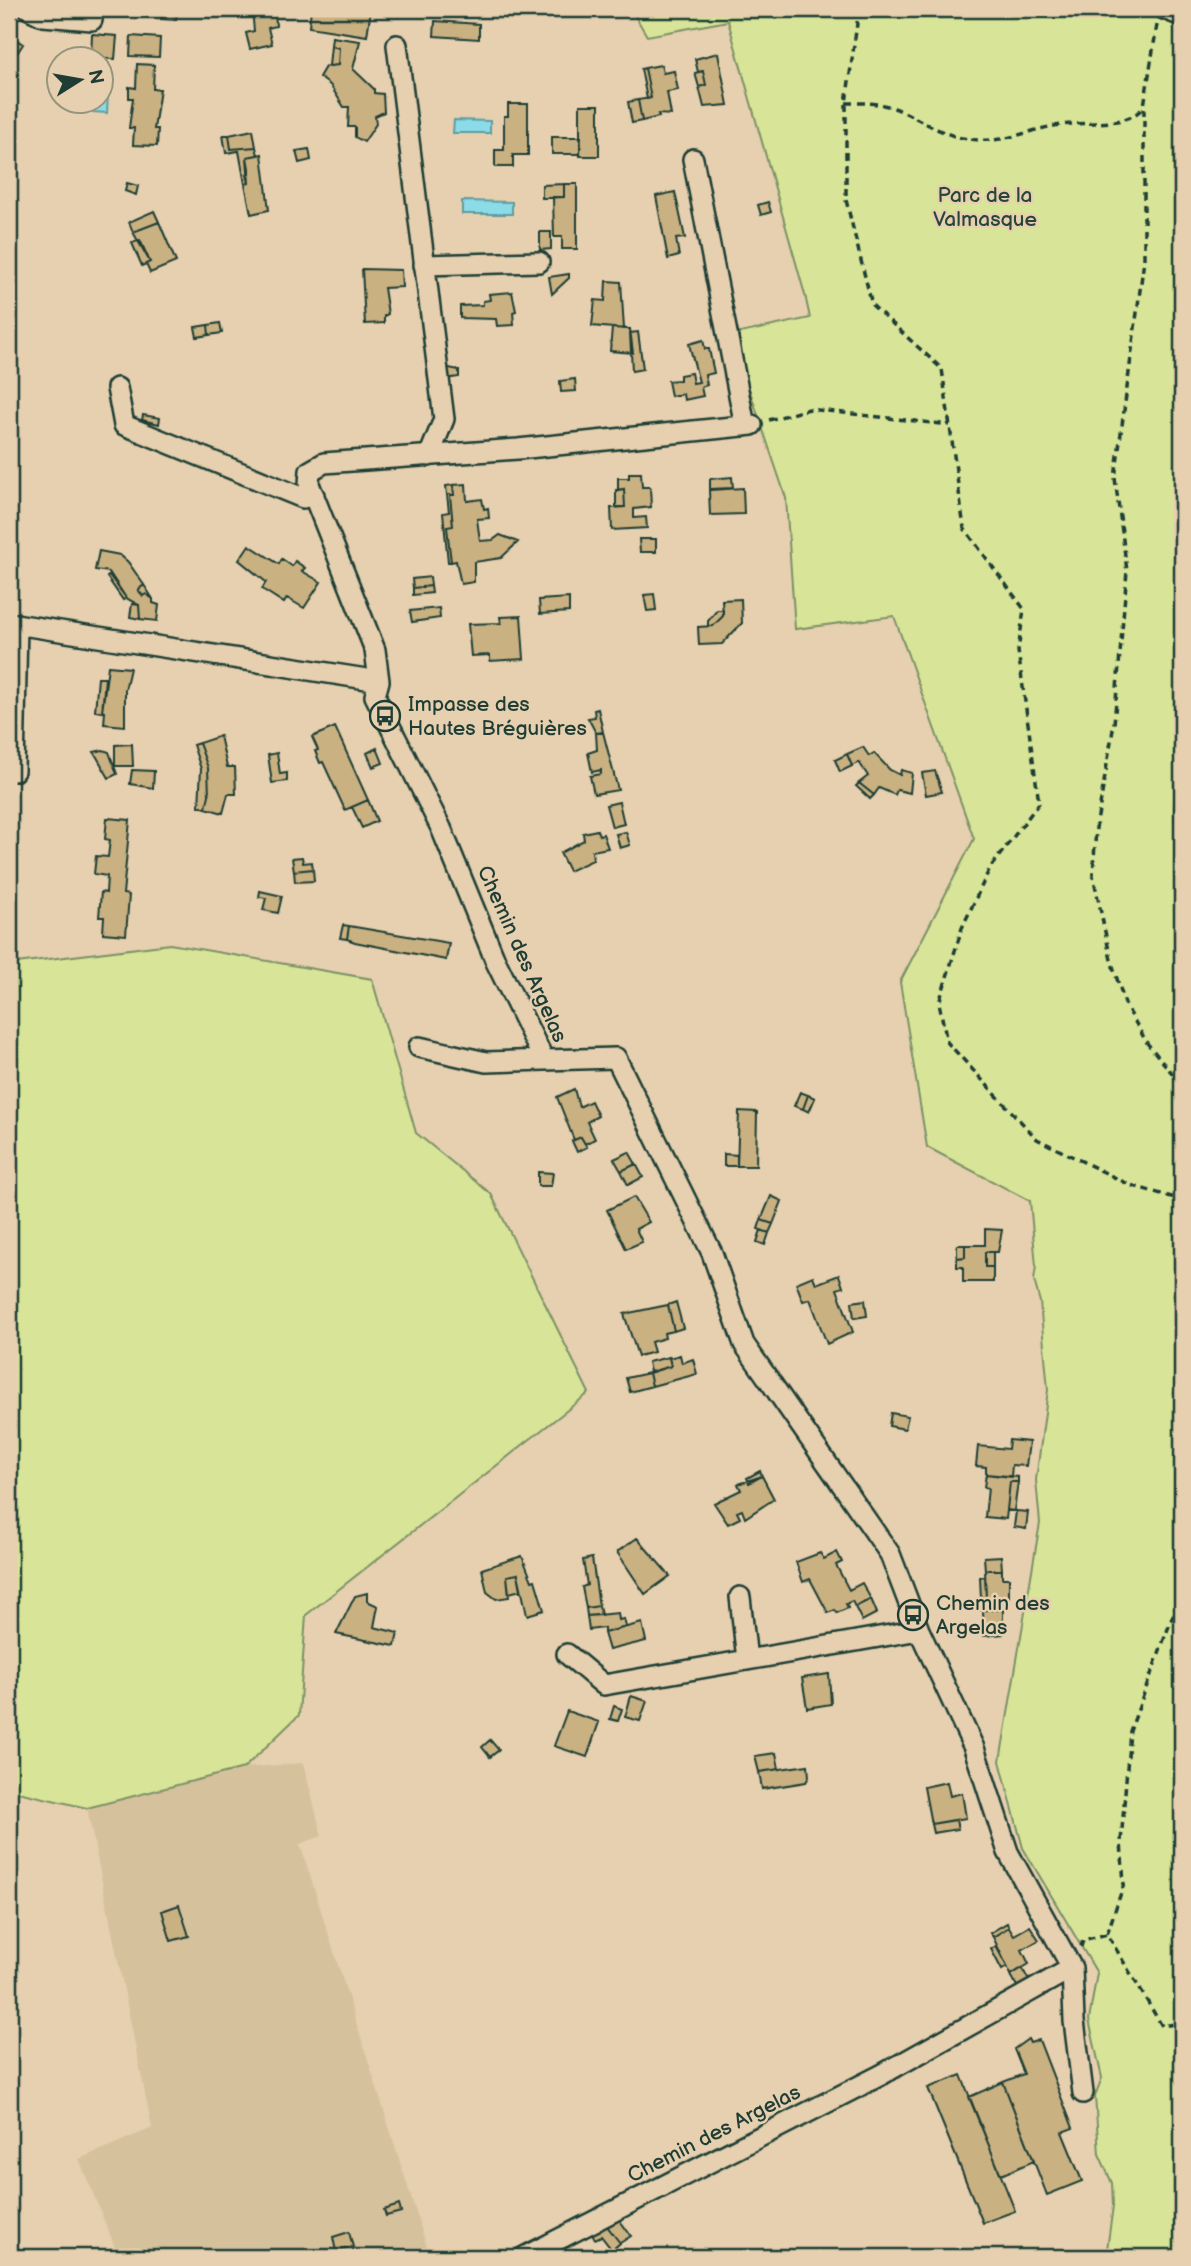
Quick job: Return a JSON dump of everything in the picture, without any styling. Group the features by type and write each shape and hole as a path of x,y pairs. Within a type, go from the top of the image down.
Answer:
{"street":[{"path":"29,9 43,16 92,20"},
{"path":"1161,14 1182,16"},
{"path":"397,45 444,419 429,456"},
{"path":"14,771 13,623 379,681 375,650 309,484 310,471 324,463 429,456 749,425 693,159"},
{"path":"424,265 539,262"},
{"path":"117,388 124,425 303,498 314,495"},
{"name":"Chemin des Argelas","path":"379,681 375,696 441,828 496,962 544,1060 616,1058 712,1253 744,1344 890,1553 919,1630 974,1748 1008,1853 1072,1968 881,2075 524,2257"},
{"path":"419,1047 486,1062 544,1060"},
{"path":"740,1597 747,1660"},
{"path":"567,1654 604,1685 919,1630"},
{"path":"1072,1968 1074,2021 1083,2093"}],"path":[{"path":"859,9 846,103 846,200 872,305 942,369 964,528 1024,609 1018,651 1039,803 990,868 962,928 939,1003 947,1042 1037,1139 1130,1185 1182,1200"},
{"path":"1161,14 1144,106 1144,260 1115,478 1127,572 1114,724 1096,828 1093,875 1111,960 1125,1004 1147,1043 1182,1085"},
{"path":"846,103 876,103 958,137 986,141 1024,136 1061,125 1117,121 1137,114 1144,106"},
{"path":"749,425 809,409 950,425"},
{"path":"1182,1591 1130,1731 1121,1842 1124,1884 1107,1934 1162,2026 1182,2023"},
{"path":"1072,1968 1083,1940 1107,1934"}],"shaded area":[{"path":"303,1763 322,1836 300,1844 430,2257 119,2257 79,2159 152,2128 87,1808 244,1768"}],"green space":[{"name":"Parc de la Valmasque","path":"631,9 1182,9 1182,762 1174,808 1182,874 1182,2257 1106,2257 1113,2206 1112,2183 1099,2154 1095,2096 1102,2078 1089,2020 1097,1973 1023,1848 1000,1761 1040,1523 1036,1480 1048,1390 1040,1302 1034,1280 1036,1266 1030,1201 927,1147 900,982 974,839 894,616 795,629 786,498 731,335 810,318 805,295 728,21 647,36"},
{"path":"170,944 372,979 416,1133 491,1194 589,1393 306,1615 299,1715 244,1768 87,1808 9,1790 9,964"}],"water":[{"path":"454,120 490,121 490,133 453,133"},
{"path":"462,201 512,202 512,214 462,214"}],"building":[{"path":"162,9 177,9 176,20 161,19"},
{"path":"252,9 275,9 276,26 268,28 272,44 250,49 246,33 254,31"},
{"path":"311,9 371,9 367,36 309,27"},
{"path":"435,21 479,24 479,39 434,36"},
{"path":"92,34 117,36 116,48 92,46"},
{"path":"9,35 23,44 16,55 9,51"},
{"path":"131,36 160,38 159,57 130,56"},
{"path":"332,37 360,41 353,69 374,89 374,93 383,94 384,112 375,116 376,124 364,142 355,137 355,127 348,127 349,107 344,107 330,85 319,77 325,67 338,65 339,48 331,46"},
{"path":"331,46 339,48 338,65 329,66"},
{"path":"718,53 728,105 704,107 699,87 706,85 703,71 698,72 695,59"},
{"path":"137,64 154,65 153,89 160,89 154,129 158,129 157,146 133,145 134,128 129,128 133,98 129,98 129,87 136,88"},
{"path":"661,65 663,73 674,71 678,90 667,92 671,115 658,114 659,117 642,121 638,100 651,98 645,68"},
{"path":"645,68 651,98 647,99 641,69"},
{"path":"703,71 706,85 699,87 695,73"},
{"path":"638,100 642,121 632,123 628,102"},
{"path":"508,104 528,104 528,155 513,155 513,167 495,167 495,150 504,150 504,116 508,116"},
{"path":"580,105 599,105 599,156 580,156"},
{"path":"253,130 256,147 231,149 229,135"},
{"path":"223,135 229,135 231,149 256,147 258,155 247,157 249,183 245,184 239,151 226,153"},
{"path":"552,137 581,137 580,154 552,154"},
{"path":"309,149 311,160 299,163 296,151"},
{"path":"262,154 269,210 251,214 245,184 249,183 247,175 250,174 247,157"},
{"path":"127,183 138,186 136,195 125,191"},
{"path":"564,184 577,184 577,249 562,249 562,237 554,237 553,197 564,197"},
{"path":"564,184 564,197 542,198 542,185"},
{"path":"675,192 685,238 676,239 679,256 668,259 656,196"},
{"path":"768,202 771,212 761,215 758,205"},
{"path":"154,211 159,222 133,232 129,222"},
{"path":"159,222 176,262 150,273 146,264 150,262 133,232"},
{"path":"540,232 551,232 551,249 540,250"},
{"path":"140,240 150,262 142,266 132,243"},
{"path":"362,269 401,270 402,287 384,288 388,314 384,316 384,323 365,324"},
{"path":"569,274 569,278 552,294 549,277"},
{"path":"606,281 621,282 624,329 592,326 595,300 605,301"},
{"path":"512,292 516,311 513,312 514,325 497,326 496,319 460,318 460,306 483,305 483,301 490,300 489,294"},
{"path":"220,323 222,333 209,335 208,325"},
{"path":"208,325 209,335 197,337 195,327"},
{"path":"612,328 630,329 633,353 610,351"},
{"path":"638,332 643,369 632,371 630,333"},
{"path":"703,340 705,349 709,349 714,373 705,375 707,385 701,387 703,396 684,400 683,394 671,396 668,381 680,380 680,375 691,373 693,383 699,382 689,344"},
{"path":"444,367 459,370 459,377 445,379"},
{"path":"575,379 576,391 561,392 560,381"},
{"path":"143,415 160,418 159,424 142,420"},
{"path":"629,473 641,473 642,487 650,487 651,507 634,509 634,518 646,517 647,528 612,530 611,508 625,507 624,489 618,490 618,478 629,478"},
{"path":"732,477 733,488 710,489 710,479"},
{"path":"466,484 467,501 482,499 484,509 488,508 489,518 477,519 480,541 493,540 500,535 518,542 501,558 474,562 474,582 461,584 456,561 451,562 447,527 453,526 450,495 454,495 453,485"},
{"path":"453,485 454,495 450,495 453,526 447,527 451,562 448,562 443,513 449,512 446,486"},
{"path":"743,488 744,514 710,515 709,490"},
{"path":"624,489 625,507 616,507 616,490"},
{"path":"639,539 656,539 656,552 640,552"},
{"path":"249,545 279,564 282,559 292,566 295,561 305,568 302,571 321,582 304,608 287,598 284,603 262,589 266,582 239,560"},
{"path":"99,551 120,555 128,562 144,585 138,590 159,605 157,621 140,619 139,605 126,598 109,572 95,570"},
{"path":"109,575 126,598 123,600 107,577"},
{"path":"430,577 431,586 413,588 412,579"},
{"path":"144,585 153,599 146,594 143,596 138,590"},
{"path":"431,586 432,593 413,595 413,588"},
{"path":"654,594 656,610 647,611 644,595"},
{"path":"569,598 569,612 540,614 539,600"},
{"path":"741,599 742,623 722,644 699,645 698,627 713,626 723,616 722,600"},
{"path":"132,604 139,605 140,619 130,617"},
{"path":"439,608 440,618 412,622 410,611"},
{"path":"717,610 723,610 723,616 713,626 708,626 708,621"},
{"path":"521,616 524,659 490,661 490,655 471,656 468,624 501,623 500,617"},
{"path":"108,666 130,668 125,690 125,726 104,724 105,712 102,712"},
{"path":"98,678 105,678 102,712 95,711"},
{"path":"598,709 603,732 596,733 588,718 595,717 594,710"},
{"path":"335,727 368,800 345,810 323,762 320,763 312,737"},
{"path":"603,732 618,790 594,794 590,776 601,774 601,770 592,772 588,753 597,750 596,733"},
{"path":"220,736 227,767 235,767 236,794 228,794 223,813 206,808 209,795 208,768 199,743"},
{"path":"199,743 208,768 209,795 206,808 199,806 201,769 193,745"},
{"path":"132,744 133,766 115,766 115,745"},
{"path":"863,747 869,756 874,753 890,770 900,775 901,770 912,773 910,793 897,790 895,795 879,788 874,795 859,783 868,776 859,762 852,766 847,754"},
{"path":"377,748 383,763 373,767 367,753"},
{"path":"94,752 109,752 117,774 109,778"},
{"path":"277,753 280,774 287,773 287,781 272,783 268,755"},
{"path":"847,754 852,766 840,772 835,760"},
{"path":"132,770 154,771 153,788 130,784"},
{"path":"935,771 942,792 926,795 922,773"},
{"path":"859,783 874,795 870,799 856,786"},
{"path":"368,800 377,821 362,828 352,807"},
{"path":"619,802 624,824 612,827 606,805"},
{"path":"107,818 130,820 123,894 129,895 126,935 103,933 104,917 99,917 101,892 106,893 107,876 94,874 96,856 108,857 110,840 105,839"},
{"path":"597,830 599,835 603,834 608,848 592,851 593,860 569,871 560,853 584,840 583,833"},
{"path":"626,832 630,845 620,848 616,834"},
{"path":"302,857 303,863 312,862 313,869 294,871 292,858"},
{"path":"313,869 314,881 295,882 294,871"},
{"path":"260,891 282,896 278,913 263,910 266,898 259,897"},
{"path":"343,925 349,926 347,939 340,938"},
{"path":"349,926 449,943 446,960 355,942 347,939"},
{"path":"574,1089 579,1107 591,1101 598,1116 587,1122 595,1139 585,1144 581,1137 574,1140 557,1097"},
{"path":"800,1092 808,1095 803,1109 794,1106"},
{"path":"808,1095 815,1098 809,1112 803,1109"},
{"path":"739,1111 757,1112 756,1166 737,1166"},
{"path":"581,1137 587,1147 577,1152 572,1141"},
{"path":"629,1152 636,1164 621,1171 614,1159"},
{"path":"724,1154 737,1155 737,1166 724,1166"},
{"path":"636,1164 643,1177 628,1185 621,1171"},
{"path":"538,1172 553,1173 551,1186 538,1186"},
{"path":"771,1196 782,1201 773,1224 761,1220"},
{"path":"634,1197 649,1222 636,1229 642,1242 626,1249 607,1210"},
{"path":"761,1220 773,1224 769,1233 758,1229"},
{"path":"985,1229 1002,1230 998,1252 985,1252 985,1267 993,1267 993,1282 963,1282 963,1267 957,1267 957,1258 965,1257 965,1245 985,1245"},
{"path":"761,1230 769,1233 765,1245 757,1242"},
{"path":"957,1245 965,1245 965,1257 957,1258"},
{"path":"985,1252 993,1252 993,1267 985,1267"},
{"path":"839,1275 843,1287 837,1289 853,1332 827,1344 810,1299 803,1301 796,1283 813,1276 816,1284"},
{"path":"865,1300 867,1316 854,1318 852,1302"},
{"path":"676,1302 683,1328 674,1331 668,1305"},
{"path":"668,1305 674,1331 664,1333 665,1338 651,1342 654,1352 638,1356 624,1314"},
{"path":"680,1355 682,1363 693,1359 697,1374 652,1386 649,1373 671,1366 669,1358"},
{"path":"669,1357 671,1366 650,1372 648,1362"},
{"path":"649,1373 652,1386 630,1392 626,1378"},
{"path":"891,1413 908,1416 905,1429 889,1426"},
{"path":"1009,1440 1029,1442 1026,1466 1012,1465 1011,1477 986,1474 986,1467 976,1466 978,1446 1008,1449"},
{"path":"760,1471 762,1476 749,1483 747,1478"},
{"path":"986,1474 1018,1477 1018,1482 1010,1482 1006,1519 985,1517 988,1488 984,1487"},
{"path":"762,1476 774,1499 745,1518 742,1510 737,1512 740,1518 728,1524 714,1503 741,1490 738,1484"},
{"path":"1010,1482 1018,1482 1014,1511 1007,1510"},
{"path":"1016,1511 1028,1512 1026,1529 1014,1527"},
{"path":"637,1538 670,1576 645,1594 617,1552"},
{"path":"837,1552 842,1562 836,1565 849,1590 862,1583 871,1599 855,1607 852,1601 846,1604 848,1608 837,1613 835,1610 828,1613 810,1579 803,1582 796,1562 820,1553 824,1559"},
{"path":"522,1556 532,1581 535,1580 544,1610 527,1615 518,1574 507,1576 509,1597 496,1599 487,1592 482,1569"},
{"path":"1001,1556 1002,1570 985,1570 984,1557"},
{"path":"592,1558 599,1606 586,1608 582,1587 587,1585 583,1560"},
{"path":"985,1570 1002,1570 1002,1578 1009,1578 1009,1599 1002,1599 1003,1610 981,1610 981,1599 986,1599"},
{"path":"518,1574 521,1590 509,1593 507,1576"},
{"path":"985,1576 986,1599 981,1599 980,1577"},
{"path":"367,1593 367,1601 378,1606 374,1627 398,1633 395,1646 336,1634 355,1596"},
{"path":"871,1599 877,1613 862,1621 855,1607"},
{"path":"599,1606 601,1615 587,1616 586,1608"},
{"path":"983,1610 1003,1610 1003,1634 984,1636"},
{"path":"618,1613 619,1620 624,1619 626,1627 604,1633 604,1628 589,1630 587,1616"},
{"path":"642,1623 646,1641 609,1650 604,1633"},
{"path":"829,1674 831,1704 807,1708 802,1678"},
{"path":"631,1696 647,1701 640,1721 625,1717"},
{"path":"614,1706 622,1709 618,1721 610,1719"},
{"path":"567,1711 599,1722 587,1757 554,1746"},
{"path":"490,1740 499,1750 490,1757 482,1747"},
{"path":"776,1753 779,1769 759,1772 755,1756"},
{"path":"808,1765 809,1777 806,1782 762,1789 759,1772"},
{"path":"947,1782 950,1796 962,1793 966,1818 931,1824 924,1787"},
{"path":"956,1820 958,1829 933,1833 931,1824"},
{"path":"179,1905 189,1936 171,1941 162,1911"},
{"path":"1007,1923 1009,1927 993,1937 990,1933"},
{"path":"1030,1926 1039,1940 1022,1950 1029,1964 1011,1975 993,1937 1009,1927 1014,1935"},
{"path":"996,1946 1007,1967 1002,1970 991,1949"},
{"path":"1022,1968 1031,1984 1019,1990 1011,1975"},
{"path":"1028,2039 1030,2043 1039,2040 1073,2128 1062,2132 1082,2181 1047,2195 1003,2082 1024,2074 1014,2049"},
{"path":"961,2075 1015,2211 983,2223 928,2088"},
{"path":"1003,2082 1034,2161 1001,2175 969,2097"},
{"path":"399,2205 401,2212 386,2216 384,2210"},
{"path":"616,2215 631,2236 620,2243 604,2222"},
{"path":"604,2222 620,2243 612,2250 601,2236 595,2239 590,2232"},
{"path":"349,2232 353,2247 336,2252 333,2237"}],"place":[{"name":"Impasse des Hautes Bréguières","path":"385,716"},
{"name":"Chemin des Argelas","path":"913,1615"}]}
